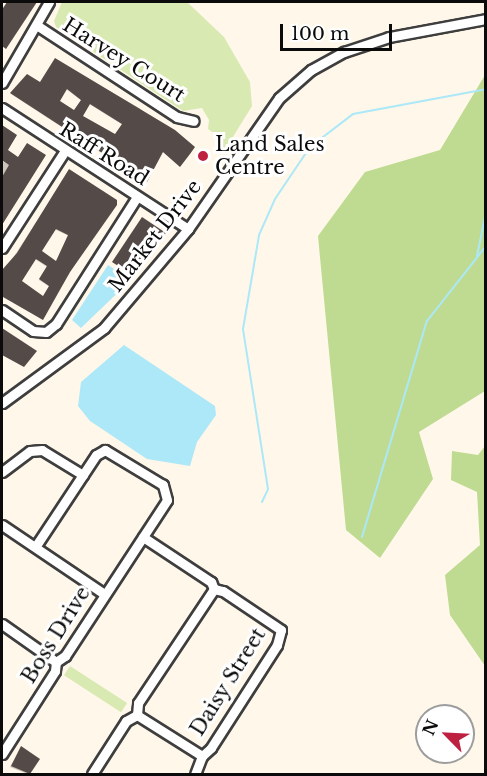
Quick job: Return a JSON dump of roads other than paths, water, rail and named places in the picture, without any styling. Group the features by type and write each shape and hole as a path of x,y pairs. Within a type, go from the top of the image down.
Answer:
{"street":[{"path":"2,83 38,26 49,2"},
{"name":"Market Drive","path":"2,403 104,328 188,229 279,98 310,70 344,52 389,37 486,20"},
{"name":"Harvey Court","path":"38,26 177,117 194,121"},
{"name":"Raff Road","path":"2,108 64,152 188,229"},
{"path":"2,248 64,152"},
{"path":"2,310 33,331 46,332 56,324 137,196"},
{"path":"2,472 30,451 42,450 82,475 35,547"},
{"name":"Boss Drive","path":"2,754 10,736 55,671 56,662 66,654 103,593 144,537 167,500 163,485 105,450 96,455 82,475"},
{"path":"2,525 103,593"},
{"name":"Daisy Street","path":"144,537 211,582 214,589 223,591 278,625 281,637 211,748 202,756 195,774"},
{"path":"137,715 138,703 214,589"},
{"path":"2,624 56,662"},
{"path":"137,715 202,756"},
{"path":"92,774 126,721 137,715"},
{"path":"2,730 10,736"}],"water":[{"path":"108,265 131,280 81,328 72,320"},
{"path":"124,345 215,406 216,415 197,442 190,466 147,459 90,421 78,406 81,382"}],"waterway":[{"path":"262,502 268,489 243,329 259,235 275,199 310,147 353,114 486,89"},
{"path":"477,256 486,212"},
{"path":"362,537 427,321 486,246"}],"place":[{"name":"Land Sales Centre","path":"203,156"}]}
